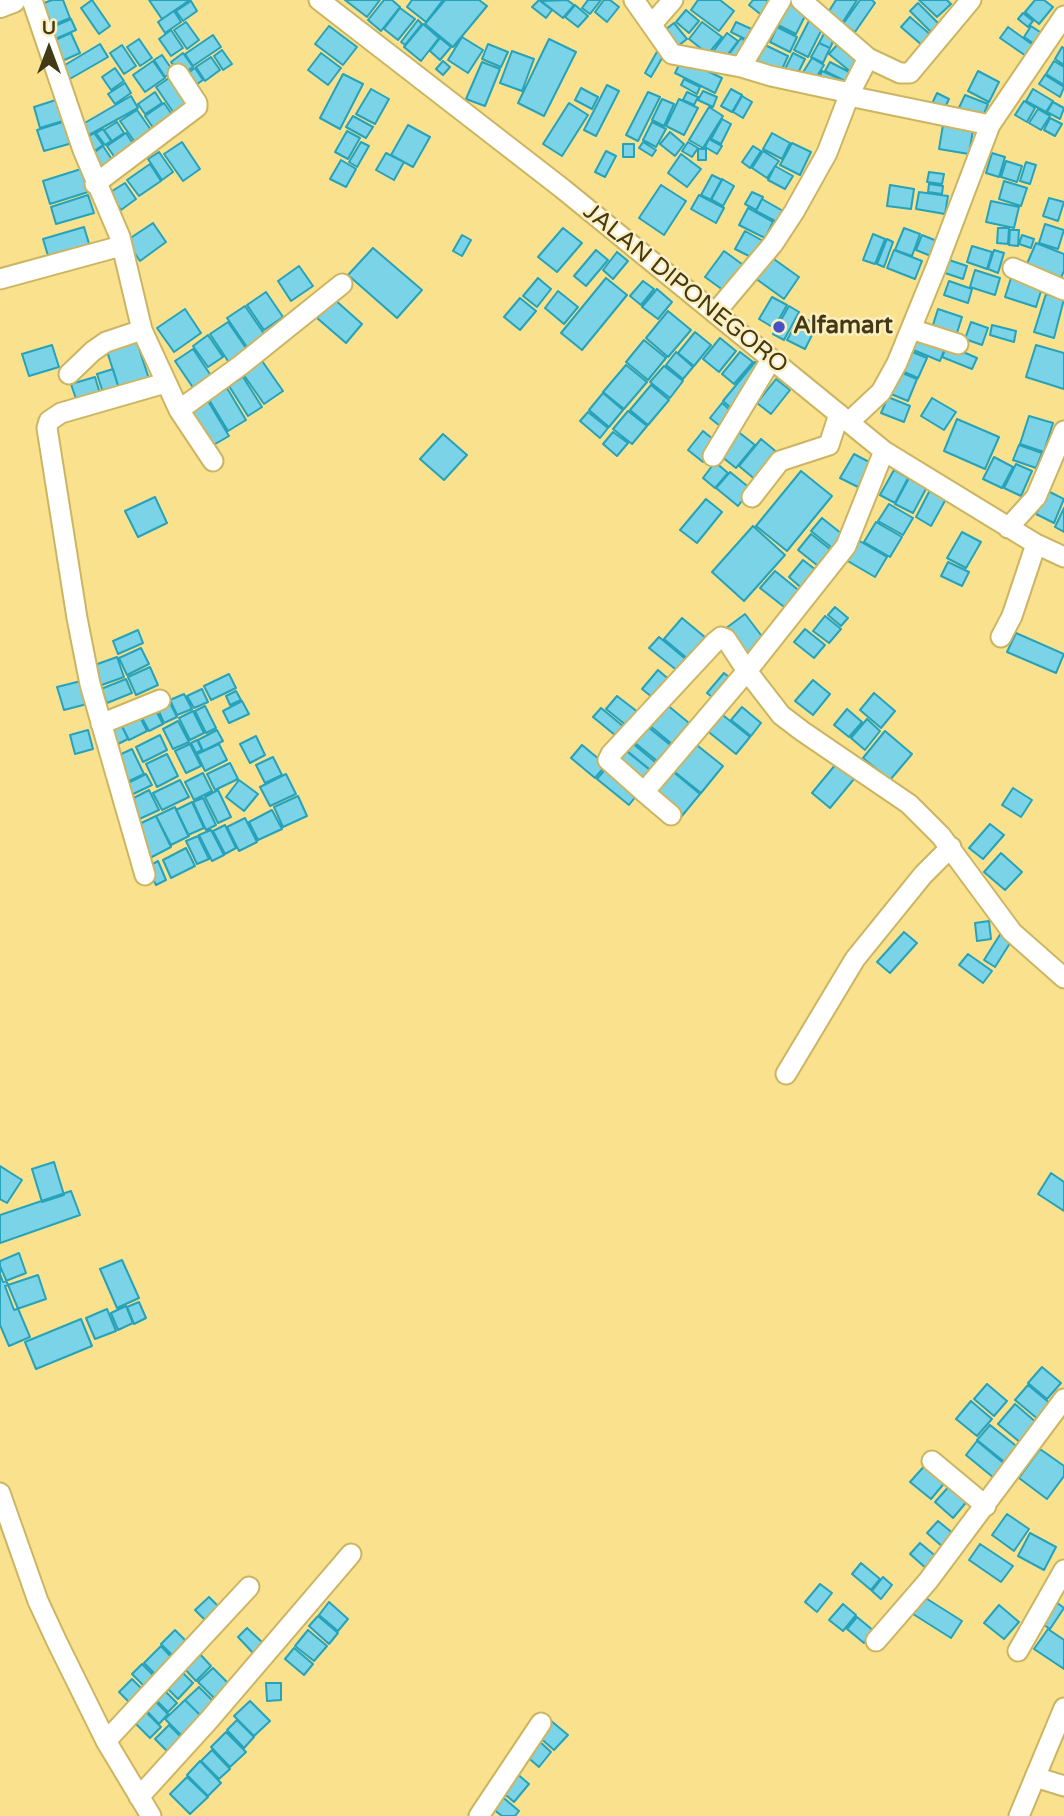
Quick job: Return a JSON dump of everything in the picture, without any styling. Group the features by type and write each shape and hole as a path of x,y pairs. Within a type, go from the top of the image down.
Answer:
{"main road":[{"path":"0,5 13,0"}],"street":[{"path":"32,0 95,184 114,223 142,330 179,411 213,461"},
{"name":"JALAN DIPONEGORO","path":"319,0 563,189 884,451 1008,528 1064,557"},
{"path":"635,0 672,54 741,66 850,95 990,125"},
{"path":"652,24 674,0"},
{"path":"741,66 781,0"},
{"path":"801,0 868,58 900,73 910,73 971,0"},
{"path":"752,497 780,461 829,444 844,418 881,392 937,265 990,125 1064,16"},
{"path":"715,313 773,244 794,212 827,153 868,58"},
{"path":"95,184 197,107 178,74"},
{"path":"0,279 121,246"},
{"path":"1013,268 1064,290"},
{"path":"179,411 342,284"},
{"path":"911,328 958,344"},
{"path":"69,374 106,342 142,330"},
{"path":"713,456 771,360"},
{"path":"145,875 90,684 77,618 48,424 51,418 61,413 165,383"},
{"path":"1008,528 1036,497 1064,431"},
{"path":"644,792 747,671 846,546 884,451"},
{"path":"1001,637 1012,616 1036,544"},
{"path":"671,815 608,760 721,637 726,639 781,715 909,804 951,847 1012,932 1064,978"},
{"path":"102,724 160,700"},
{"path":"786,1074 855,959 923,876 951,847"},
{"path":"876,1641 928,1581 1064,1399"},
{"path":"932,1461 986,1506"},
{"path":"0,1493 38,1601 106,1741 151,1816"},
{"path":"139,1797 174,1761 351,1554"},
{"path":"1018,1651 1064,1570"},
{"path":"106,1741 249,1587"},
{"path":"1019,1816 1064,1709"},
{"path":"479,1816 541,1723"},
{"path":"1035,1777 1064,1786"}],"building":[{"path":"52,0 63,0 70,18 48,27 39,5"},
{"path":"92,0 110,26 99,34 81,8"},
{"path":"149,0 190,0 162,19"},
{"path":"345,0 380,0 367,17"},
{"path":"384,0 392,0 400,7 381,31 368,20"},
{"path":"412,0 443,0 426,22 407,7"},
{"path":"445,0 479,0 487,6 453,47 425,24"},
{"path":"539,0 552,10 546,18 532,7"},
{"path":"567,0 574,5 563,18 541,1"},
{"path":"588,0 601,0 590,14 582,8"},
{"path":"604,0 610,0 619,7 607,22 595,12"},
{"path":"698,0 720,0 734,11 719,31 691,10"},
{"path":"753,0 766,0 773,6 764,17 749,5"},
{"path":"788,0 808,10 796,34 774,23"},
{"path":"836,0 857,0 839,28 824,19"},
{"path":"860,0 872,0 875,3 855,32 843,24"},
{"path":"919,0 947,0 951,4 937,17"},
{"path":"1035,0 1044,0 1053,7 1039,24 1025,12"},
{"path":"191,1 197,11 183,21 176,11"},
{"path":"918,3 943,28 935,36 910,11"},
{"path":"575,5 588,16 578,27 565,17"},
{"path":"400,8 415,19 398,40 384,29"},
{"path":"686,10 699,21 689,33 676,22"},
{"path":"174,11 181,22 165,33 158,22"},
{"path":"1023,13 1033,21 1028,27 1018,19"},
{"path":"811,17 825,23 808,57 794,50"},
{"path":"910,17 932,36 923,46 901,27"},
{"path":"71,19 76,30 53,40 48,29"},
{"path":"418,20 422,24 405,45 401,42"},
{"path":"186,22 199,40 187,49 174,30"},
{"path":"702,22 722,37 708,54 689,39"},
{"path":"736,22 758,32 753,43 731,32"},
{"path":"674,23 687,39 674,49 661,33"},
{"path":"423,24 439,38 421,61 404,47"},
{"path":"329,26 357,47 343,65 315,44"},
{"path":"1031,26 1043,34 1036,45 1024,37"},
{"path":"777,27 797,37 790,52 770,42"},
{"path":"1008,27 1033,45 1026,56 1000,38"},
{"path":"827,28 837,33 830,48 819,43"},
{"path":"171,30 183,48 171,56 159,39"},
{"path":"71,33 80,53 62,61 53,41"},
{"path":"727,33 738,41 723,61 712,53"},
{"path":"213,35 221,47 193,66 185,54"},
{"path":"462,37 483,50 468,73 448,60"},
{"path":"440,38 451,47 440,60 430,51"},
{"path":"741,38 749,44 735,63 727,57"},
{"path":"139,39 152,58 140,66 127,47"},
{"path":"549,39 576,52 544,116 518,103"},
{"path":"819,43 830,48 823,63 811,57"},
{"path":"100,44 108,57 68,80 60,68"},
{"path":"488,44 508,52 501,67 482,59"},
{"path":"122,45 136,66 124,74 110,53"},
{"path":"765,45 788,56 779,76 755,65"},
{"path":"837,45 860,64 852,73 829,54"},
{"path":"1062,47 1064,48 1064,65 1055,59"},
{"path":"222,50 232,64 223,70 214,56"},
{"path":"658,50 665,53 651,77 645,73"},
{"path":"512,51 534,59 522,91 500,83"},
{"path":"183,53 193,67 181,75 171,62"},
{"path":"321,53 341,68 328,85 308,70"},
{"path":"793,53 805,59 795,79 783,73"},
{"path":"162,55 173,71 165,77 154,60"},
{"path":"211,57 220,70 205,81 196,67"},
{"path":"812,58 824,65 812,84 800,77"},
{"path":"682,59 722,78 715,93 675,73"},
{"path":"153,61 165,78 145,92 133,75"},
{"path":"443,61 450,67 443,75 436,69"},
{"path":"1054,61 1064,67 1064,85 1046,74"},
{"path":"482,62 500,69 485,106 466,99"},
{"path":"830,62 851,73 847,82 825,71"},
{"path":"115,68 124,81 111,90 102,77"},
{"path":"195,68 203,80 190,89 182,77"},
{"path":"822,71 838,78 833,89 817,82"},
{"path":"978,71 999,82 989,102 968,91"},
{"path":"343,74 363,84 340,129 320,118"},
{"path":"1045,75 1064,87 1060,97 1039,84"},
{"path":"172,76 194,108 178,119 156,87"},
{"path":"684,79 700,87 697,94 681,85"},
{"path":"125,83 131,93 115,104 108,94"},
{"path":"607,85 619,91 596,136 584,130"},
{"path":"581,88 598,97 592,109 575,100"},
{"path":"371,89 389,99 375,124 356,114"},
{"path":"731,89 742,95 732,112 721,106"},
{"path":"1033,89 1053,101 1046,112 1026,101"},
{"path":"703,91 717,97 713,107 698,100"},
{"path":"155,92 162,103 145,114 138,104"},
{"path":"648,92 660,97 638,141 626,135"},
{"path":"687,92 698,97 694,105 683,100"},
{"path":"937,93 949,99 942,114 930,108"},
{"path":"965,95 988,104 981,121 957,112"},
{"path":"131,96 138,108 89,135 83,124"},
{"path":"742,96 752,102 743,118 733,112"},
{"path":"59,99 66,120 40,128 34,107"},
{"path":"662,99 674,104 664,126 652,120"},
{"path":"679,99 698,108 684,135 666,126"},
{"path":"1024,101 1035,108 1027,122 1015,115"},
{"path":"1053,102 1064,108 1060,119 1047,112"},
{"path":"164,103 175,119 156,132 145,116"},
{"path":"569,103 588,115 562,156 543,144"},
{"path":"709,107 723,116 703,148 689,140"},
{"path":"1038,109 1050,116 1041,130 1029,123"},
{"path":"137,110 156,137 139,148 120,121"},
{"path":"353,116 373,127 366,138 346,127"},
{"path":"1050,118 1062,124 1055,136 1044,130"},
{"path":"722,119 731,124 721,144 711,139"},
{"path":"944,119 974,124 969,154 939,149"},
{"path":"69,120 76,142 44,151 37,130"},
{"path":"117,122 124,133 112,141 104,130"},
{"path":"652,122 666,129 656,147 643,140"},
{"path":"408,125 430,137 413,167 391,155"},
{"path":"103,129 111,141 105,145 96,133"},
{"path":"347,131 360,138 348,159 335,152"},
{"path":"670,132 684,144 675,156 660,144"},
{"path":"94,133 103,145 90,154 82,141"},
{"path":"126,133 138,151 119,164 107,146"},
{"path":"772,133 790,143 782,159 763,149"},
{"path":"709,139 722,146 717,154 705,147"},
{"path":"182,142 200,169 183,181 164,154"},
{"path":"361,142 369,146 357,167 349,162"},
{"path":"643,142 656,150 652,156 639,148"},
{"path":"688,142 698,148 692,157 682,151"},
{"path":"792,143 811,152 800,175 780,165"},
{"path":"623,144 634,144 634,157 623,157"},
{"path":"103,146 117,167 101,177 88,157"},
{"path":"753,146 761,151 750,168 742,162"},
{"path":"698,149 706,149 706,160 698,160"},
{"path":"606,151 616,156 605,177 595,172"},
{"path":"763,151 779,161 767,178 752,168"},
{"path":"159,152 173,172 162,180 148,159"},
{"path":"386,153 404,162 394,180 376,170"},
{"path":"992,153 1005,157 999,177 986,173"},
{"path":"681,154 701,169 687,187 668,173"},
{"path":"341,160 356,169 346,187 330,179"},
{"path":"1006,161 1022,166 1017,182 1001,177"},
{"path":"1026,162 1036,165 1030,184 1020,181"},
{"path":"150,164 161,181 139,196 127,180"},
{"path":"775,166 793,176 785,189 768,180"},
{"path":"81,169 88,192 50,204 43,181"},
{"path":"929,172 944,174 942,184 927,182"},
{"path":"712,175 722,180 711,200 701,195"},
{"path":"722,179 734,186 723,206 711,199"},
{"path":"1004,181 1027,188 1021,206 999,199"},
{"path":"125,183 136,199 121,210 109,193"},
{"path":"929,184 943,186 942,194 928,192"},
{"path":"661,185 686,201 664,235 639,218"},
{"path":"890,185 914,189 911,209 887,206"},
{"path":"752,192 763,197 756,210 745,204"},
{"path":"919,192 948,196 945,214 916,209"},
{"path":"88,195 94,213 56,224 51,207"},
{"path":"699,195 724,208 716,223 691,209"},
{"path":"1049,198 1064,202 1058,221 1043,216"},
{"path":"762,199 783,211 777,222 756,211"},
{"path":"991,201 1019,207 1014,228 986,222"},
{"path":"748,208 773,222 765,238 739,225"},
{"path":"153,223 166,242 140,261 126,241"},
{"path":"1045,224 1064,230 1058,249 1039,243"},
{"path":"84,227 90,247 49,259 43,239"},
{"path":"563,228 582,243 557,272 538,257"},
{"path":"904,228 920,234 912,256 895,250"},
{"path":"998,228 1009,228 1008,244 997,243"},
{"path":"1010,230 1019,230 1018,246 1009,245"},
{"path":"745,231 763,241 753,258 735,249"},
{"path":"873,234 885,239 875,264 863,260"},
{"path":"462,235 471,240 462,256 453,251"},
{"path":"922,235 937,241 931,256 916,250"},
{"path":"1022,235 1034,239 1031,248 1019,244"},
{"path":"887,239 893,242 884,267 877,264"},
{"path":"1036,243 1064,254 1064,271 1060,280 1026,266"},
{"path":"972,246 992,252 987,269 967,262"},
{"path":"373,248 422,290 397,318 348,275"},
{"path":"596,250 608,260 586,286 574,276"},
{"path":"894,250 922,261 915,279 887,268"},
{"path":"994,250 1004,253 998,273 988,269"},
{"path":"724,251 746,267 727,293 705,277"},
{"path":"617,252 628,261 613,279 603,270"},
{"path":"771,257 799,277 784,299 755,278"},
{"path":"946,259 967,266 963,279 942,272"},
{"path":"299,266 313,286 291,301 278,281"},
{"path":"975,270 1000,278 995,295 970,287"},
{"path":"538,278 551,289 537,307 523,296"},
{"path":"606,278 627,295 582,350 561,333"},
{"path":"1011,278 1042,288 1036,307 1005,297"},
{"path":"643,281 654,289 641,305 630,296"},
{"path":"949,281 972,289 968,303 944,295"},
{"path":"657,289 672,302 658,319 642,307"},
{"path":"558,291 578,307 564,324 545,308"},
{"path":"266,292 283,317 264,330 247,305"},
{"path":"1046,294 1064,299 1054,338 1034,332"},
{"path":"772,297 787,305 774,328 759,319"},
{"path":"520,298 536,311 520,330 504,317"},
{"path":"334,299 362,324 346,343 317,318"},
{"path":"245,306 267,338 249,350 227,318"},
{"path":"789,306 799,312 784,340 773,334"},
{"path":"185,309 201,333 174,352 157,328"},
{"path":"938,309 962,317 956,336 932,328"},
{"path":"668,311 691,330 668,357 646,338"},
{"path":"800,316 817,325 805,349 787,340"},
{"path":"228,322 248,351 230,364 210,334"},
{"path":"971,322 988,328 982,345 965,339"},
{"path":"992,325 1016,331 1014,342 990,335"},
{"path":"695,332 711,345 694,366 678,353"},
{"path":"918,333 946,345 940,361 911,349"},
{"path":"208,335 223,357 208,367 193,346"},
{"path":"135,336 150,382 120,392 105,345"},
{"path":"720,338 736,351 719,372 703,359"},
{"path":"644,340 666,358 648,380 626,362"},
{"path":"52,345 59,367 29,376 22,354"},
{"path":"947,345 977,358 972,369 942,357"},
{"path":"1036,345 1064,353 1064,389 1026,377"},
{"path":"193,349 216,383 198,395 175,361"},
{"path":"910,351 927,358 918,378 902,371"},
{"path":"676,352 693,367 683,379 666,365"},
{"path":"740,352 753,362 734,384 722,374"},
{"path":"260,358 283,391 264,404 241,371"},
{"path":"755,362 770,375 738,414 723,401"},
{"path":"626,365 647,382 624,409 603,392"},
{"path":"664,366 683,381 670,398 650,382"},
{"path":"113,369 120,392 104,396 97,374"},
{"path":"900,372 917,379 908,401 891,394"},
{"path":"95,377 101,397 78,405 71,384"},
{"path":"243,377 262,407 248,416 229,386"},
{"path":"776,379 790,390 771,414 757,403"},
{"path":"651,385 669,400 648,425 630,410"},
{"path":"227,388 246,420 228,431 208,398"},
{"path":"603,393 623,410 609,427 589,410"},
{"path":"888,397 910,406 904,422 881,413"},
{"path":"932,398 956,412 944,430 921,416"},
{"path":"208,401 229,436 210,447 189,412"},
{"path":"722,403 737,416 725,430 710,418"},
{"path":"628,411 647,426 632,444 613,429"},
{"path":"588,412 608,428 600,438 580,421"},
{"path":"1029,416 1053,423 1044,452 1020,444"},
{"path":"957,419 999,437 985,469 944,451"},
{"path":"736,430 755,445 736,468 717,453"},
{"path":"703,431 719,444 703,462 688,450"},
{"path":"613,432 628,443 617,456 603,444"},
{"path":"443,434 467,455 444,480 420,459"},
{"path":"761,439 779,454 757,481 739,466"},
{"path":"1019,445 1042,453 1036,468 1013,460"},
{"path":"854,454 871,463 858,487 840,478"},
{"path":"994,457 1013,467 1002,488 983,479"},
{"path":"715,462 728,473 715,488 703,478"},
{"path":"1016,464 1032,471 1021,496 1004,488"},
{"path":"894,470 908,478 895,503 880,495"},
{"path":"801,471 832,496 787,551 756,526"},
{"path":"730,472 751,489 738,506 716,488"},
{"path":"909,478 927,487 913,513 895,504"},
{"path":"930,490 946,499 931,526 916,517"},
{"path":"1048,491 1064,499 1054,523 1036,514"},
{"path":"155,497 167,523 138,537 125,511"},
{"path":"706,499 722,512 697,543 680,530"},
{"path":"889,504 913,518 903,535 878,521"},
{"path":"1064,508 1064,532 1055,527"},
{"path":"822,518 847,538 836,551 811,531"},
{"path":"876,522 902,537 890,557 864,542"},
{"path":"753,526 785,555 744,601 712,572"},
{"path":"962,532 981,542 966,568 947,558"},
{"path":"811,534 835,553 822,569 798,550"},
{"path":"858,540 887,557 875,577 846,560"},
{"path":"803,560 821,574 806,592 789,577"},
{"path":"948,562 969,572 962,586 941,576"},
{"path":"775,571 802,593 788,610 760,588"},
{"path":"835,607 848,618 841,626 828,615"},
{"path":"745,614 767,643 748,658 725,629"},
{"path":"825,616 841,629 829,643 813,631"},
{"path":"682,618 706,638 688,659 664,639"},
{"path":"805,629 825,645 814,658 794,642"},
{"path":"138,630 143,643 118,654 113,641"},
{"path":"1016,633 1064,654 1056,673 1007,652"},
{"path":"659,637 688,661 679,672 649,648"},
{"path":"141,648 149,664 127,675 119,658"},
{"path":"117,657 124,677 99,686 92,666"},
{"path":"150,667 158,685 136,695 128,677"},
{"path":"658,670 673,683 657,701 642,689"},
{"path":"724,673 735,682 718,702 707,693"},
{"path":"229,674 236,688 211,700 204,686"},
{"path":"126,679 132,693 107,703 101,689"},
{"path":"813,680 830,694 813,715 795,701"},
{"path":"81,681 87,704 64,710 57,687"},
{"path":"202,689 208,702 194,708 187,696"},
{"path":"236,691 241,700 230,705 226,696"},
{"path":"874,693 895,711 881,728 860,710"},
{"path":"184,694 192,709 177,715 170,700"},
{"path":"617,696 643,716 632,730 606,709"},
{"path":"169,701 177,717 164,723 157,707"},
{"path":"242,701 249,714 229,723 223,711"},
{"path":"666,704 689,723 672,744 649,725"},
{"path":"205,706 216,728 206,733 195,711"},
{"path":"742,707 761,723 751,736 731,720"},
{"path":"601,708 629,731 621,740 593,717"},
{"path":"155,709 163,724 149,731 141,716"},
{"path":"847,709 862,722 849,737 834,725"},
{"path":"193,711 204,733 190,740 179,718"},
{"path":"719,712 750,737 736,754 705,729"},
{"path":"138,713 147,731 129,740 120,722"},
{"path":"867,719 880,731 865,750 851,738"},
{"path":"178,721 189,742 173,749 163,729"},
{"path":"120,722 128,739 116,745 107,728"},
{"path":"648,727 674,748 661,764 635,743"},
{"path":"88,730 93,749 75,754 70,735"},
{"path":"217,730 223,741 203,751 198,740"},
{"path":"885,731 912,754 890,780 863,758"},
{"path":"160,735 167,750 143,762 136,747"},
{"path":"256,736 265,755 250,763 240,744"},
{"path":"197,740 202,750 196,753 191,743"},
{"path":"693,742 723,766 701,793 671,769"},
{"path":"632,743 660,766 654,773 626,750"},
{"path":"190,744 201,766 186,773 175,751"},
{"path":"219,744 227,760 205,771 197,754"},
{"path":"582,745 606,765 595,778 571,758"},
{"path":"132,749 144,774 127,782 115,757"},
{"path":"625,750 655,774 643,788 613,764"},
{"path":"167,754 178,776 157,787 146,764"},
{"path":"273,757 282,775 265,783 256,765"},
{"path":"230,763 238,779 215,790 207,774"},
{"path":"836,764 854,779 830,808 812,793"},
{"path":"609,765 640,791 629,805 597,779"},
{"path":"671,770 700,794 681,817 652,793"},
{"path":"203,773 212,791 194,800 185,782"},
{"path":"146,774 152,785 129,796 124,785"},
{"path":"286,774 296,794 270,806 260,787"},
{"path":"180,780 189,797 162,810 153,793"},
{"path":"239,780 258,794 244,811 226,797"},
{"path":"1013,788 1032,800 1021,817 1002,805"},
{"path":"149,790 159,810 135,821 126,802"},
{"path":"218,790 231,817 218,823 205,797"},
{"path":"298,796 307,816 283,827 274,807"},
{"path":"203,798 216,825 206,830 193,802"},
{"path":"192,802 204,828 188,835 176,810"},
{"path":"175,807 189,836 171,845 156,816"},
{"path":"272,810 282,829 258,840 249,822"},
{"path":"156,816 171,847 148,859 133,827"},
{"path":"245,818 257,842 239,851 227,827"},
{"path":"990,824 1004,835 983,859 969,848"},
{"path":"225,825 236,848 225,854 213,831"},
{"path":"211,830 224,855 212,861 199,835"},
{"path":"198,836 209,859 197,864 186,841"},
{"path":"186,848 195,866 171,878 163,860"},
{"path":"1001,853 1022,872 1005,890 984,872"},
{"path":"158,861 166,880 156,885 147,867"},
{"path":"989,921 991,939 977,941 975,923"},
{"path":"904,932 917,943 890,973 877,962"},
{"path":"1001,933 1012,940 995,967 984,960"},
{"path":"968,954 992,971 983,983 959,965"},
{"path":"54,1162 64,1195 42,1202 32,1169"},
{"path":"0,1166 22,1180 7,1203 0,1199"},
{"path":"1051,1173 1064,1182 1064,1211 1038,1194"},
{"path":"71,1191 80,1215 0,1243 0,1215"},
{"path":"19,1253 26,1273 3,1282 0,1261"},
{"path":"122,1260 139,1298 117,1308 100,1269"},
{"path":"0,1266 30,1337 9,1346 0,1325"},
{"path":"38,1275 46,1299 14,1310 5,1286"},
{"path":"139,1302 146,1318 134,1324 127,1307"},
{"path":"126,1306 133,1323 118,1330 111,1313"},
{"path":"107,1309 116,1331 95,1339 86,1318"},
{"path":"81,1319 92,1346 36,1369 25,1342"},
{"path":"1042,1367 1061,1383 1047,1399 1028,1383"},
{"path":"987,1384 1007,1401 994,1416 974,1399"},
{"path":"1028,1385 1052,1405 1039,1420 1015,1400"},
{"path":"971,1401 992,1419 977,1436 956,1419"},
{"path":"1015,1404 1038,1424 1021,1443 998,1424"},
{"path":"990,1425 1020,1449 1007,1464 977,1440"},
{"path":"977,1441 1006,1465 994,1478 966,1455"},
{"path":"1040,1449 1064,1466 1064,1476 1047,1499 1019,1478"},
{"path":"927,1463 947,1480 931,1499 910,1482"},
{"path":"951,1484 969,1499 953,1518 935,1502"},
{"path":"1007,1514 1029,1529 1014,1551 992,1535"},
{"path":"938,1521 955,1535 944,1548 927,1533"},
{"path":"1030,1533 1056,1547 1044,1570 1018,1556"},
{"path":"920,1543 938,1558 928,1570 910,1554"},
{"path":"980,1544 1013,1566 1001,1582 969,1560"},
{"path":"861,1563 880,1579 871,1590 852,1574"},
{"path":"883,1577 892,1585 881,1599 872,1591"},
{"path":"820,1584 832,1593 817,1612 805,1602"},
{"path":"209,1597 221,1609 207,1622 195,1610"},
{"path":"924,1597 962,1621 951,1638 913,1614"},
{"path":"1052,1599 1064,1608 1050,1629 1038,1621"},
{"path":"329,1602 348,1619 338,1631 319,1615"},
{"path":"843,1604 856,1615 843,1631 829,1620"},
{"path":"999,1605 1019,1622 1004,1639 984,1623"},
{"path":"318,1616 338,1633 329,1644 309,1626"},
{"path":"857,1617 874,1631 864,1643 847,1629"},
{"path":"247,1628 264,1644 254,1654 238,1637"},
{"path":"1048,1629 1064,1640 1064,1669 1034,1649"},
{"path":"175,1630 189,1644 175,1658 161,1644"},
{"path":"308,1630 327,1646 314,1661 295,1646"},
{"path":"161,1646 173,1659 156,1675 144,1663"},
{"path":"294,1648 313,1664 304,1675 285,1659"},
{"path":"198,1652 211,1666 196,1681 183,1667"},
{"path":"142,1664 156,1678 146,1688 132,1674"},
{"path":"213,1668 229,1684 214,1698 198,1682"},
{"path":"181,1671 193,1683 178,1699 165,1686"},
{"path":"132,1679 144,1691 131,1704 119,1692"},
{"path":"266,1683 281,1683 281,1700 267,1701"},
{"path":"199,1687 214,1702 200,1715 185,1700"},
{"path":"163,1689 177,1703 168,1712 154,1698"},
{"path":"154,1700 168,1714 159,1724 145,1709"},
{"path":"185,1700 205,1720 185,1739 165,1719"},
{"path":"250,1701 270,1721 254,1736 234,1716"},
{"path":"144,1710 161,1727 150,1738 133,1721"},
{"path":"237,1720 254,1737 244,1748 227,1730"},
{"path":"550,1720 568,1735 554,1750 537,1735"},
{"path":"169,1725 184,1740 170,1754 155,1739"},
{"path":"226,1732 246,1752 230,1767 211,1747"},
{"path":"538,1740 551,1752 539,1767 525,1755"},
{"path":"212,1750 230,1769 219,1779 201,1761"},
{"path":"200,1761 221,1783 208,1796 187,1775"},
{"path":"515,1772 529,1784 514,1802 500,1790"},
{"path":"187,1777 208,1797 190,1814 170,1794"},
{"path":"498,1793 519,1811 515,1816 502,1816 488,1805"}],"place":[{"name":"Alfamart","path":"779,327"}]}
